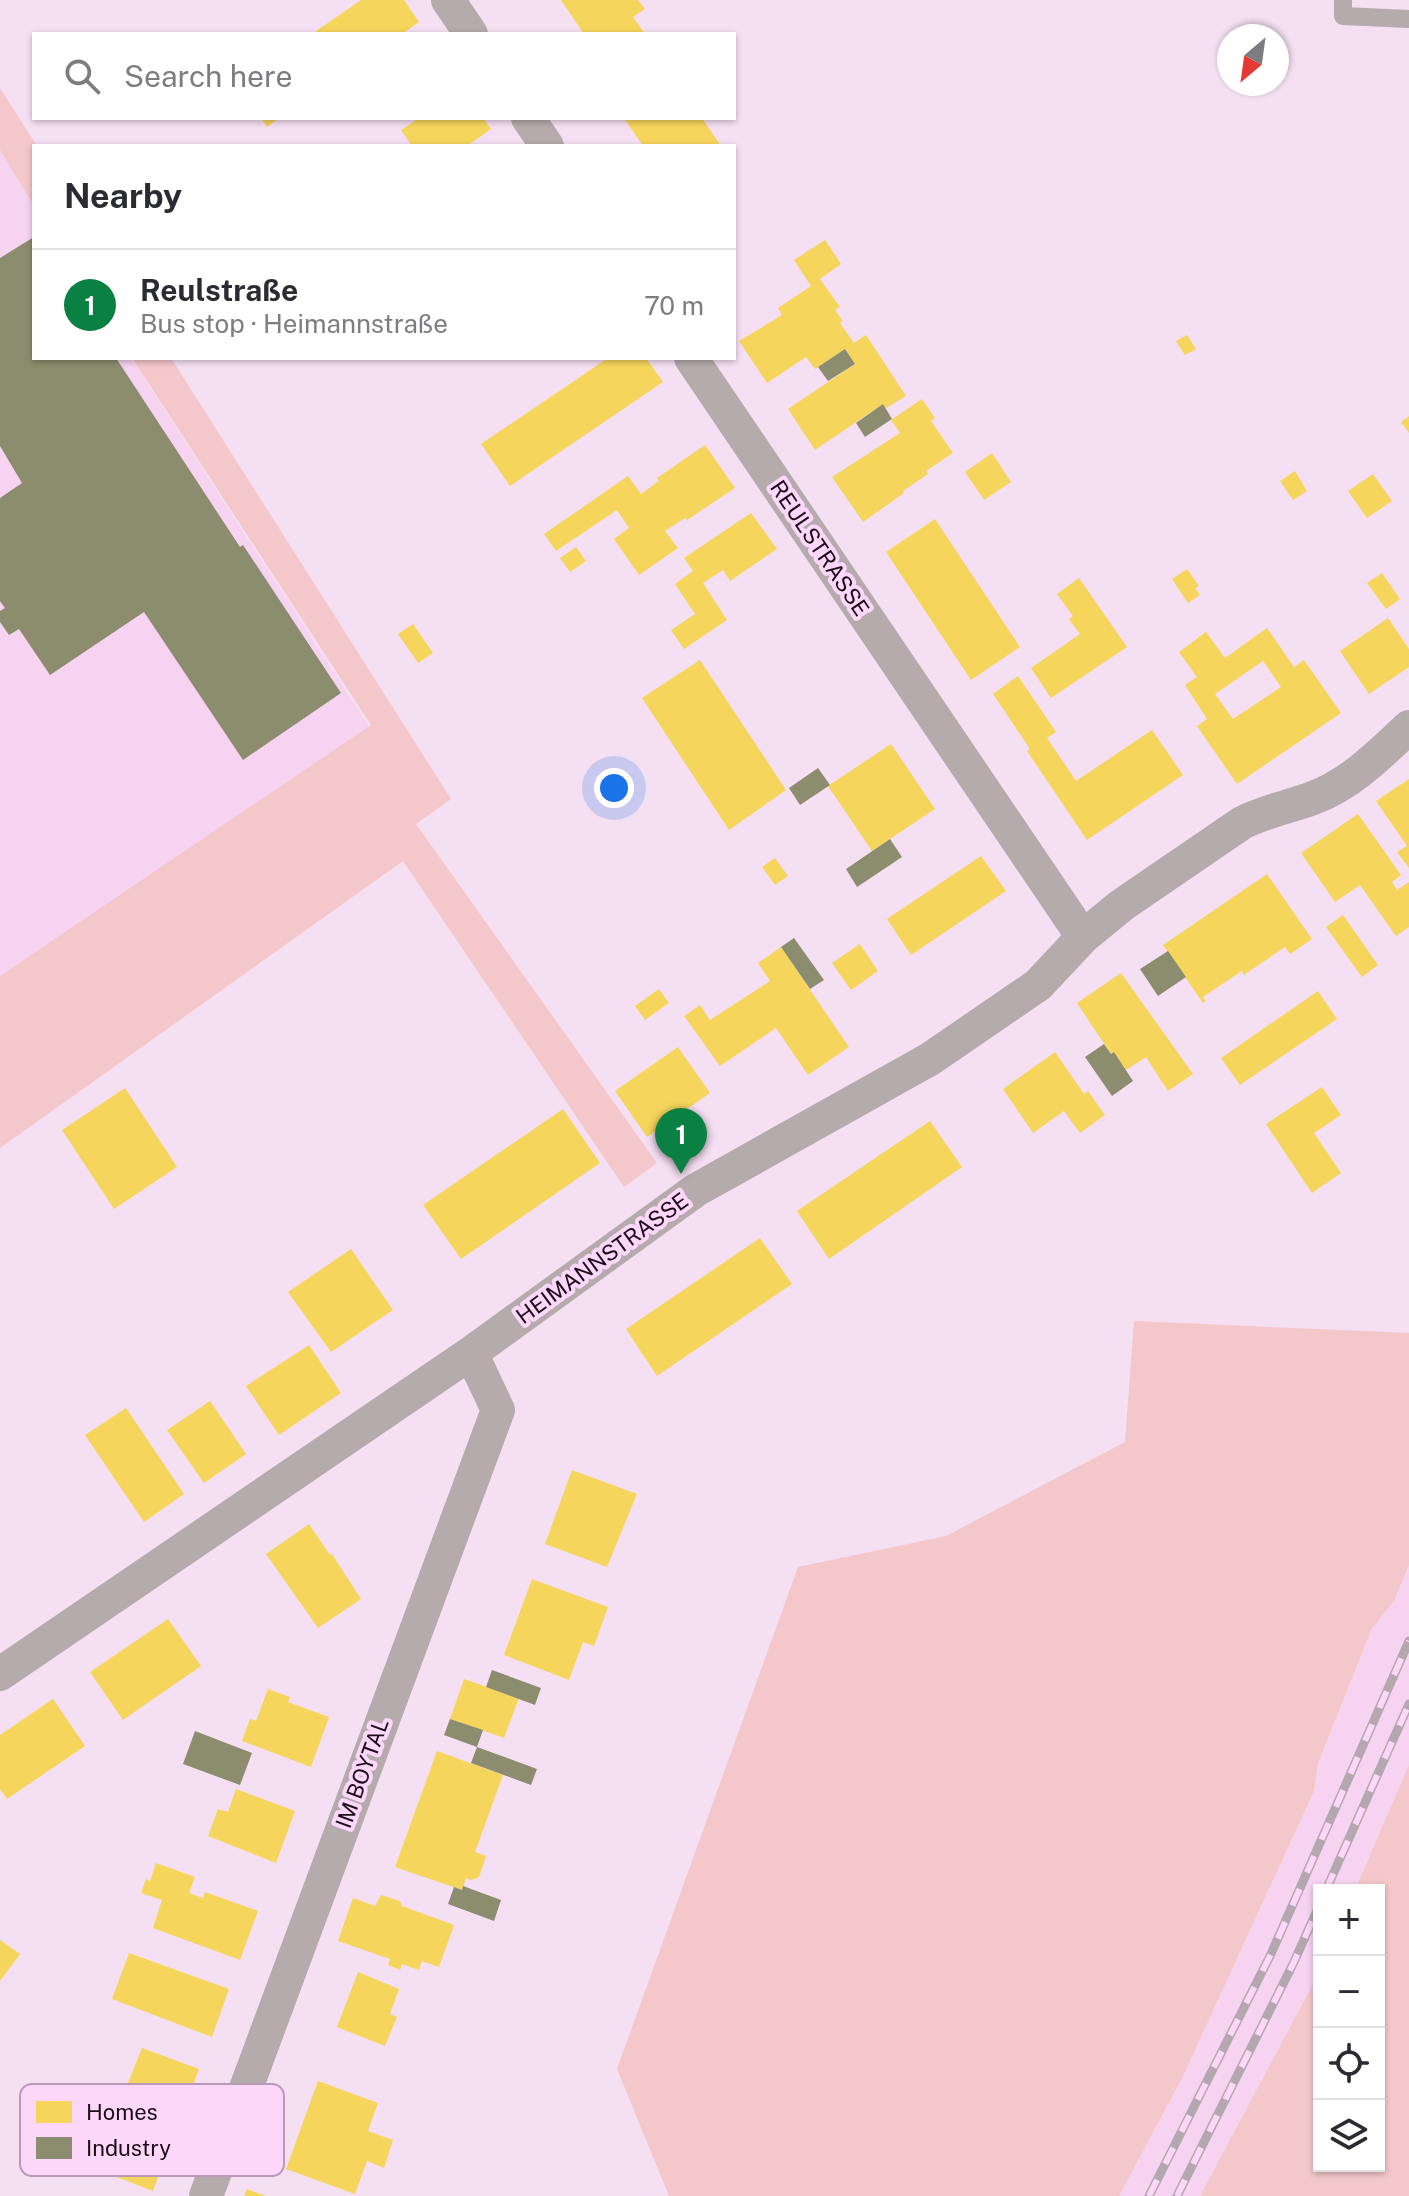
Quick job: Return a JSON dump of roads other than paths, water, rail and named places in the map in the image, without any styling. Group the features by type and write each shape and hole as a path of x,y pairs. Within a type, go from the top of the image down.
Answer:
{"street":[{"path":"448,0 470,32"},
{"path":"529,120 546,144"},
{"name":"REULSTRASSE","path":"692,360 1083,937"},
{"name":"HEIMANNSTRASSE","path":"0,1674 471,1353 707,1183 930,1059 1038,985 1083,937 1122,905 1242,823 1259,814 1316,797 1367,767 1409,727"},
{"name":"IM BOYTAL","path":"248,2084 498,1410 471,1353"},
{"name":"IM BOYTAL","path":"206,2196 213,2176"}],"lane":[{"path":"1343,0 1343,16 1409,19"}],"railway":[{"path":"1149,2196 1271,1954 1409,1641"},
{"path":"1329,1884 1409,1704"},
{"path":"1177,2196 1313,1919"}],"place":[{"name":"Reulstraße","path":"681,1174"}]}
